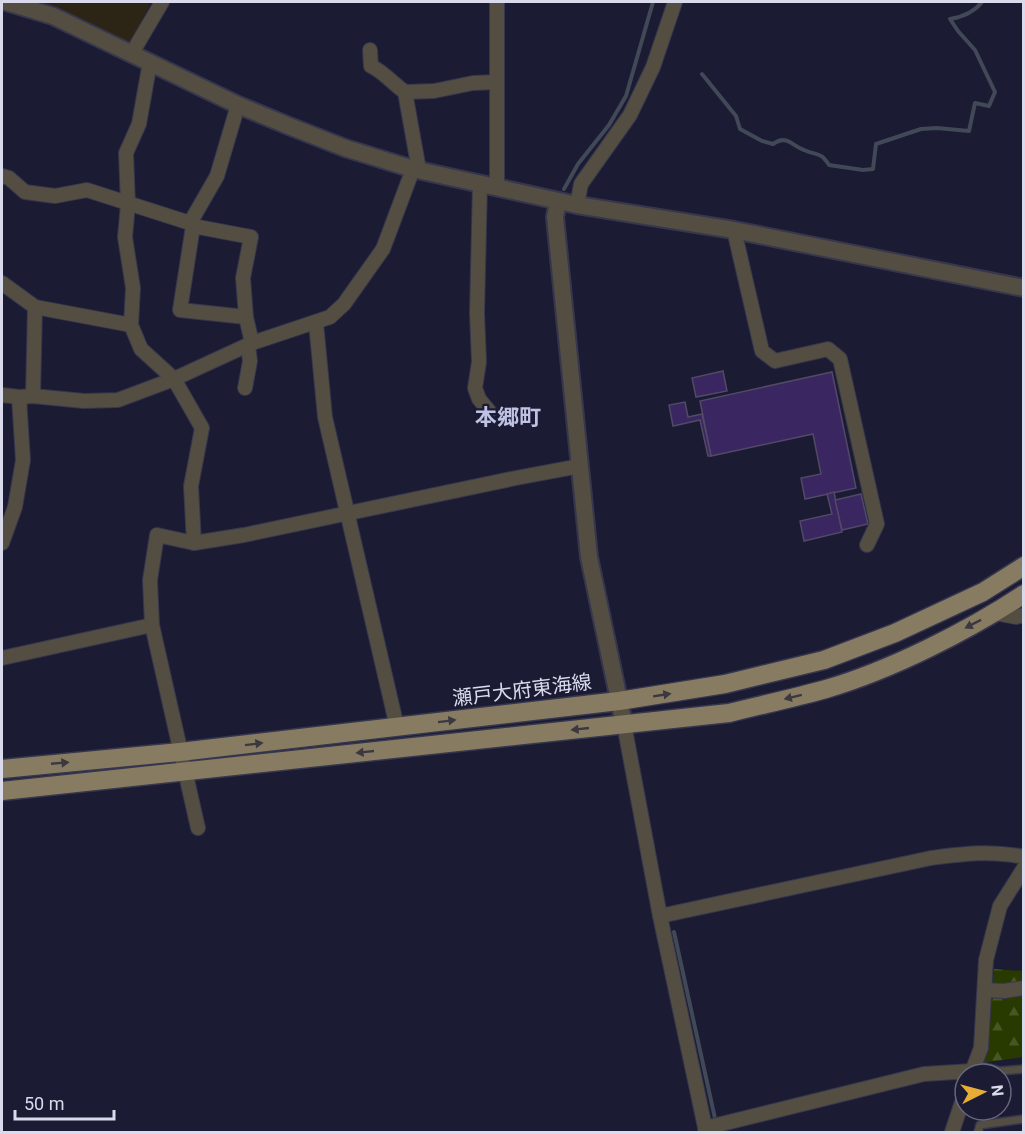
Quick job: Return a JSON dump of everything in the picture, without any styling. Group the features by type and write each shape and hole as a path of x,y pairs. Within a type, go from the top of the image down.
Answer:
{"main road":[{"name":"瀬戸大府東海線","path":"2,768 180,752 398,727 619,701 725,684 824,660 895,633 983,592 1023,566"},
{"path":"2,791 729,713 828,688 902,660 995,613 1023,594"}],"street":[{"path":"6,2 53,16 238,105 345,148 416,169 497,188 547,196 577,205 734,230 1023,288"},
{"path":"132,53 162,2"},
{"path":"497,2 497,188"},
{"path":"577,205 580,184 630,115 653,67 675,2"},
{"path":"370,50 370,66 382,72 393,84 405,92 434,91 473,83 497,82"},
{"path":"150,62 139,124 126,153 128,204 125,237 133,288 131,325 141,349 174,380 202,428 191,486 194,543"},
{"path":"2,395 84,401 118,400 174,380 250,344 330,317 344,304 383,249 416,169 405,92"},
{"path":"238,105 217,176 192,224 180,310 246,316"},
{"path":"2,176 9,177 25,192 56,196 87,190 192,224 251,237 243,278 250,344 250,361 244,388"},
{"path":"480,183 477,312 480,362 475,388 478,399 489,411"},
{"path":"558,201 555,217 589,557 624,724 660,916 706,1130 924,1074 953,1072"},
{"path":"734,230 762,351 775,361 828,349 840,359 877,524 867,545"},
{"path":"2,283 35,307 131,325"},
{"path":"2,543 15,507 23,460 26,396 35,307"},
{"path":"316,323 325,417 398,727"},
{"path":"198,828 152,625 150,580 158,535 194,543 244,535 580,466"},
{"path":"995,613 1016,617 1023,615"},
{"path":"2,658 152,625"},
{"path":"660,916 931,858 972,853 1006,854 1023,858"},
{"path":"975,1062 981,1048 986,960 1000,906 1023,868"},
{"path":"985,990 1004,991 1023,988"}],"lane":[{"path":"978,1132 980,1125 1023,1119"}],"shaded area":[{"path":"33,2 151,2 130,46"}],"green space":[{"path":"994,969 1023,971 1023,1057 981,1062"}],"building":[{"path":"723,371 727,391 696,397 692,378"},
{"path":"832,372 856,488 805,499 801,478 821,474 813,434 711,456 700,401"},
{"path":"685,402 688,417 702,414 711,456 708,456 700,420 673,426 669,405"},
{"path":"834,492 842,532 804,541 800,521 832,514 827,494"},
{"path":"861,494 868,524 842,530 835,500"}],"waterway":[{"path":"564,189 578,164 609,125 626,96 653,2"},
{"path":"702,74 736,116 740,129 762,141 773,144 786,140 821,156 829,165 863,170 873,169 876,144 921,129 969,131 975,103 989,106 995,92 975,50 950,19 968,13 982,2"},
{"path":"674,932 718,1132"}],"district":[{"name":"本郷町","path":"508,417"}]}
